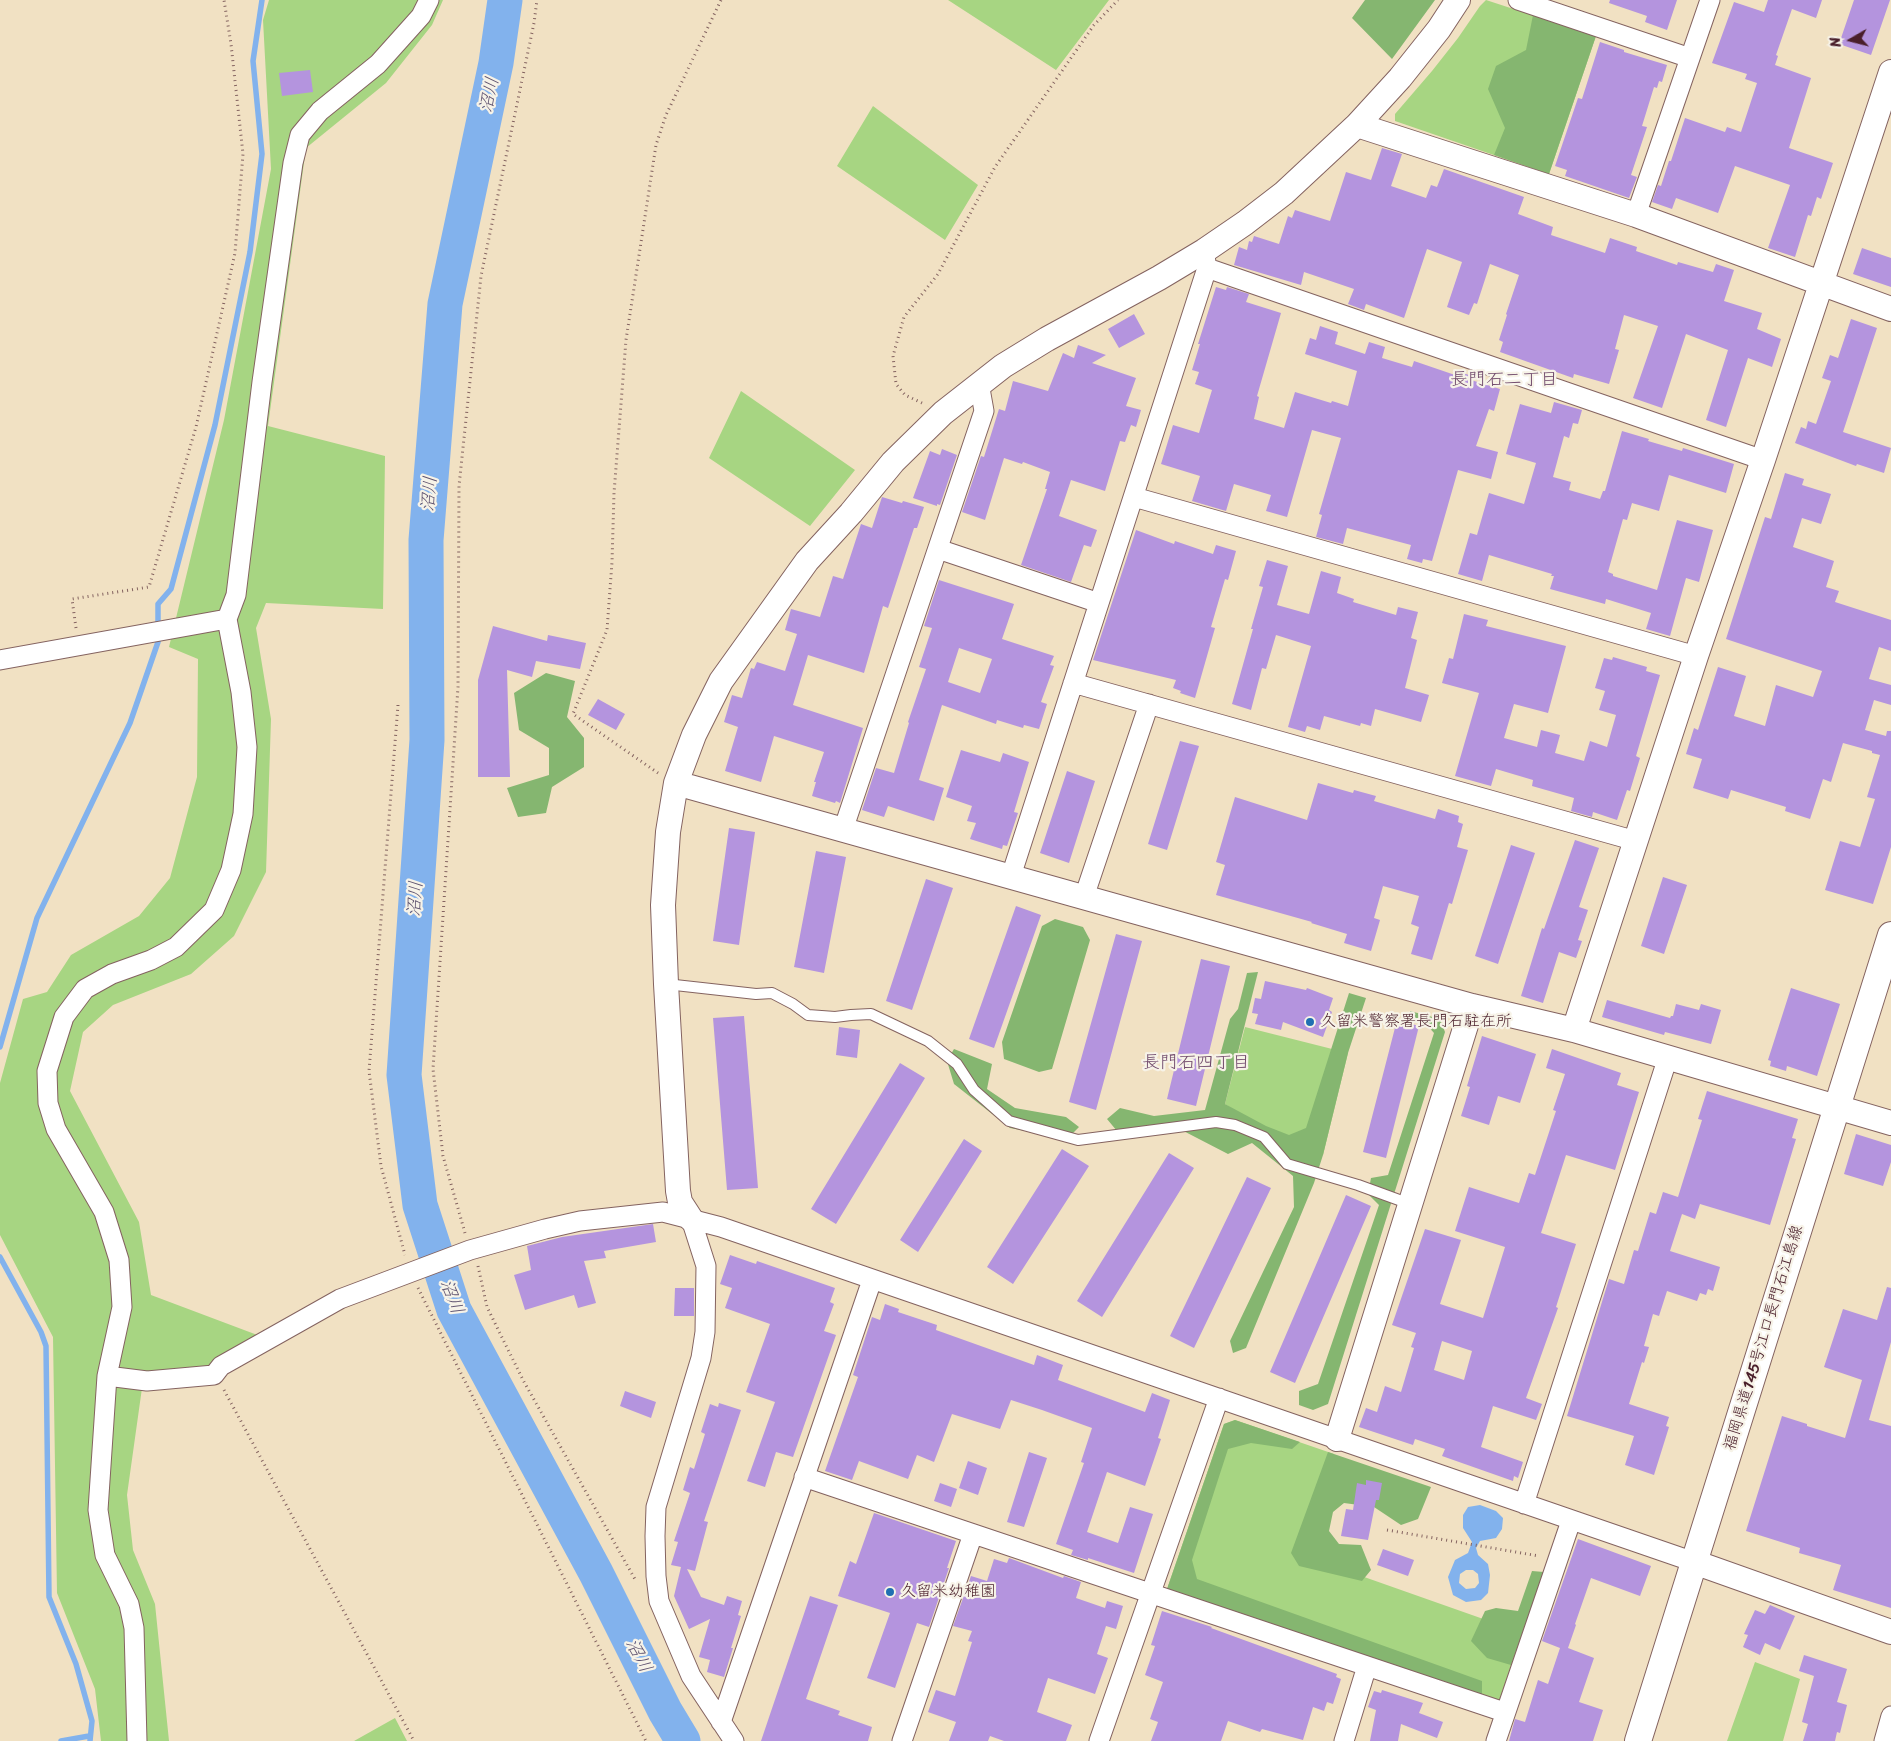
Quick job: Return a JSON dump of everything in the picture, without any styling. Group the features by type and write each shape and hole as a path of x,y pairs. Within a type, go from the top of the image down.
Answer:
{"main road":[{"name":"福岡県道145号江口長門石江島線","path":"1638,1741 1891,935"}],"street":[{"path":"137,1741 134,1628 129,1604 105,1555 98,1510 107,1376 122,1307 119,1260 104,1212 56,1129 48,1103 47,1071 64,1017 85,989 112,974 151,960 176,947 214,910 231,870 243,814 247,747 241,692 226,618 236,595 264,363 293,163 300,135 320,111 378,64 421,16 429,0"},
{"path":"734,1741 691,1676 659,1600 655,1536 656,1507 701,1358 705,1332 706,1266 691,1219 680,1202 678,1191 663,905 668,832 676,783 694,734 721,681 807,561 851,513 893,462 943,413 979,383 1047,339 1159,278 1205,260 1245,223 1284,193 1357,125 1400,78 1439,29 1458,0"},
{"path":"1518,0 1690,58"},
{"path":"1636,215 1710,0"},
{"path":"1574,1030 1696,656 1891,72"},
{"path":"1357,125 1636,215 1891,309"},
{"path":"1205,260 1763,460"},
{"path":"1011,876 1134,497 1205,260"},
{"path":"843,830 984,411 979,383"},
{"path":"1134,497 1696,656"},
{"path":"938,549 1099,602"},
{"path":"0,660 226,618"},
{"path":"1073,683 1636,841"},
{"path":"1084,897 1149,704"},
{"path":"676,783 1472,1006 1574,1030 1891,1123"},
{"path":"1337,1439 1472,1006"},
{"path":"1524,1504 1668,1057"},
{"path":"107,1376 147,1382 214,1374 221,1366 340,1299 470,1250 546,1228 580,1221 663,1212 721,1227 1694,1562 1891,1632"},
{"path":"721,1722 872,1280"},
{"path":"1099,1741 1219,1398"},
{"path":"804,1477 1504,1712"},
{"path":"1496,1741 1504,1712 1571,1521"},
{"path":"902,1741 973,1534"},
{"path":"1344,1741 1367,1666"},
{"path":"1884,1741 1891,1716"}],"lane":[{"path":"666,984 756,994 772,993 808,1014 835,1017 871,1014 928,1041 957,1064 974,1090 1009,1121 1078,1140 1216,1122 1235,1125 1264,1137 1287,1164 1358,1185 1410,1204"}],"path":[{"path":"78,646 72,599 149,587 196,426 218,330 235,253 243,154 231,44 224,0"},
{"path":"537,0 534,23 481,276 459,486 458,687 433,1069 443,1156 470,1250 478,1263 487,1307 523,1380 639,1586 659,1600"},
{"path":"676,783 656,772 573,714 607,630 612,562 614,492 626,340 656,145 666,116 721,0"},
{"path":"943,413 905,395 896,384 893,356 904,317 938,274 994,167 1094,25 1118,0"},
{"path":"214,1374 414,1741"},
{"path":"1387,1530 1558,1559"}],"green space":[{"path":"269,0 443,0 432,25 386,83 306,148 268,426 385,456 383,609 266,603 256,628 271,719 266,872 234,936 191,974 113,1005 83,1032 70,1091 139,1222 151,1295 260,1336 205,1368 142,1388 127,1495 133,1550 155,1604 169,1741 101,1741 95,1689 57,1593 53,1337 0,1235 0,1083 23,999 47,992 71,955 139,916 170,878 197,777 198,659 169,647 224,420 271,169 263,20"},
{"path":"948,0 1109,0 1056,70"},
{"path":"1365,0 1435,0 1392,59 1352,18"},
{"path":"1486,0 1596,36 1549,174 1395,121 1395,114 1432,71"},
{"path":"1533,15 1596,36 1549,174 1494,155 1505,128 1488,89 1496,66 1526,50"},
{"path":"873,106 978,185 945,240 837,166"},
{"path":"741,391 855,470 810,526 709,458"},
{"path":"546,673 575,681 567,717 584,738 584,767 552,787 546,813 518,817 507,788 549,775 549,748 519,730 514,693"},
{"path":"1055,919 1083,927 1090,940 1052,1069 1039,1072 1004,1059 1002,1042 1042,926"},
{"path":"1258,972 1225,1104 1266,1126 1289,1135 1306,1128 1349,993 1366,998 1348,1053 1323,1155 1314,1183 1246,1348 1233,1353 1230,1341 1294,1207 1293,1176 1252,1143 1228,1154 1168,1123 1117,1131 1107,1119 1120,1108 1154,1116 1205,1110 1230,1019 1238,1009 1247,973"},
{"path":"1410,1011 1440,1019 1445,1032 1328,1404 1313,1410 1299,1405 1299,1391 1318,1384 1379,1205 1368,1194 1371,1178 1388,1175 1434,1033 1425,1023 1410,1017"},
{"path":"1245,1027 1348,1053 1323,1155 1290,1149 1225,1104"},
{"path":"954,1049 992,1064 987,1089 1015,1108 1066,1117 1079,1127 1067,1139 1010,1128 954,1084 947,1061"},
{"path":"1235,1420 1334,1454 1299,1554 1523,1633 1499,1701 1167,1589 1224,1424"},
{"path":"1235,1420 1300,1442 1292,1449 1251,1443 1228,1449 1192,1560 1197,1579 1482,1681 1482,1695 1167,1589 1224,1424"},
{"path":"1328,1452 1431,1487 1418,1519 1401,1525 1374,1507 1344,1503 1333,1512 1329,1531 1339,1544 1361,1545 1371,1570 1362,1581 1299,1566 1291,1553"},
{"path":"1532,1571 1544,1572 1511,1665 1487,1658 1471,1641 1485,1611 1496,1608 1518,1611"},
{"path":"1755,1662 1800,1679 1783,1741 1727,1741"},
{"path":"395,1718 407,1741 354,1741"}],"water":[{"path":"1480,1505 1496,1511 1503,1518 1502,1529 1496,1538 1480,1541 1476,1548 1478,1555 1488,1564 1490,1575 1488,1593 1481,1600 1466,1602 1453,1595 1448,1577 1455,1560 1468,1553 1472,1542 1463,1528 1463,1515 1468,1507","holes":["1466,1570 1473,1570 1478,1574 1479,1583 1475,1588 1466,1589 1459,1583 1460,1574"]}],"building":[{"path":"1610,0 1677,0 1667,30 1645,22 1647,16 1609,3"},
{"path":"1768,0 1822,0 1816,18 1792,9 1776,55 1778,56 1775,65 1811,78 1789,148 1833,163 1821,199 1817,197 1811,216 1808,215 1795,257 1768,248 1790,185 1735,166 1718,213 1676,198 1672,209 1652,202 1658,185 1661,186 1669,161 1671,161 1685,118 1725,132 1727,127 1741,132 1757,83 1745,79 1747,74 1712,63 1734,2 1764,12"},
{"path":"1854,0 1890,0 1871,55 1839,44"},
{"path":"1600,42 1624,50 1624,52 1667,65 1662,82 1659,81 1657,88 1654,87 1642,126 1647,127 1631,175 1637,177 1629,198 1565,176 1567,170 1555,166 1578,98 1582,99"},
{"path":"310,70 313,92 282,96 279,73"},
{"path":"1382,148 1402,154 1391,186 1426,198 1431,185 1437,187 1444,169 1524,197 1518,214 1553,227 1551,235 1605,253 1610,238 1637,247 1636,251 1677,265 1678,262 1713,272 1716,264 1734,270 1724,301 1762,313 1757,329 1781,339 1772,367 1748,358 1726,427 1706,420 1728,350 1686,334 1662,408 1633,398 1658,326 1624,315 1615,349 1619,350 1609,384 1574,374 1573,378 1500,352 1503,342 1499,340 1519,275 1490,264 1477,304 1474,303 1469,315 1447,307 1462,262 1427,249 1404,318 1366,304 1364,310 1348,304 1354,289 1304,272 1301,285 1234,265 1239,247 1247,250 1249,241 1252,242 1254,236 1279,244 1288,216 1292,218 1295,210 1330,221 1346,172 1371,180"},
{"path":"1862,248 1891,258 1891,287 1853,274"},
{"path":"1216,287 1226,290 1227,287 1249,294 1246,302 1281,313 1257,396 1259,397 1254,419 1284,428 1295,392 1348,406 1357,371 1305,354 1310,338 1316,340 1320,326 1338,332 1335,344 1365,354 1369,342 1385,347 1382,358 1412,367 1414,361 1455,375 1457,371 1472,376 1471,380 1500,389 1494,411 1489,409 1476,446 1498,452 1491,479 1458,470 1432,561 1423,559 1422,563 1407,559 1411,545 1347,528 1343,544 1316,537 1322,515 1319,514 1341,438 1312,430 1287,517 1266,511 1271,495 1234,484 1226,511 1192,501 1200,476 1161,464 1173,425 1199,433 1212,390 1195,384 1199,372 1192,370"},
{"path":"1134,314 1145,334 1119,348 1108,329"},
{"path":"1851,319 1877,328 1843,432 1891,448 1884,473 1857,464 1856,466 1795,443 1801,427 1806,429 1808,421 1816,424 1831,381 1822,378 1830,355 1838,358"},
{"path":"1078,345 1106,355 1092,363 1136,378 1126,406 1141,410 1136,427 1131,425 1125,442 1120,441 1105,491 1071,480 1059,516 1097,530 1091,547 1084,545 1071,582 1021,565 1047,489 1045,489 1050,472 1023,462 1022,464 1004,458 985,520 962,512 981,456 984,457 999,409 1005,411 1013,381 1048,391 1063,353 1074,358"},
{"path":"1554,402 1582,410 1578,424 1573,423 1569,438 1564,436 1553,477 1571,482 1569,490 1600,499 1603,491 1605,491 1622,431 1649,439 1648,441 1682,451 1683,448 1734,464 1726,493 1669,475 1659,511 1632,503 1627,520 1623,519 1608,572 1613,574 1613,576 1657,590 1677,520 1713,530 1699,582 1686,578 1670,636 1646,629 1651,613 1606,599 1605,604 1550,589 1554,576 1551,576 1552,574 1489,555 1482,581 1458,574 1470,533 1477,535 1489,493 1524,504 1536,463 1506,454 1520,404 1551,413"},
{"path":"942,449 957,455 940,505 937,504 937,506 913,498 930,451 940,455"},
{"path":"1785,473 1804,479 1802,485 1831,494 1821,524 1802,518 1793,547 1834,561 1826,587 1839,591 1835,602 1891,620 1891,651 1879,647 1869,679 1891,685 1891,705 1874,700 1865,730 1886,736 1887,731 1891,731 1891,847 1873,904 1825,890 1840,841 1860,847 1875,799 1867,797 1880,755 1843,743 1831,782 1823,779 1810,819 1785,811 1786,807 1731,790 1728,799 1693,788 1702,759 1686,754 1694,728 1698,730 1718,667 1746,676 1734,716 1765,726 1776,685 1813,697 1822,671 1726,639 1765,517 1771,519"},
{"path":"882,497 924,507 917,528 914,528 888,608 883,606 864,673 808,655 793,705 863,728 840,803 812,796 816,782 814,782 824,752 774,736 761,782 725,771 738,727 724,722 732,695 742,698 751,668 754,669 757,662 785,671 797,634 785,630 791,609 820,617 833,576 843,579 861,524 872,528"},
{"path":"1136,530 1174,544 1175,541 1213,554 1216,545 1236,551 1228,580 1225,579 1211,627 1215,628 1195,698 1180,693 1181,691 1173,688 1176,680 1093,660"},
{"path":"1267,560 1288,566 1277,605 1309,614 1321,571 1341,577 1337,593 1354,599 1353,602 1396,615 1398,607 1418,612 1411,638 1417,640 1405,688 1429,695 1421,722 1375,709 1371,726 1361,723 1360,726 1324,716 1320,730 1307,726 1305,732 1288,727 1311,646 1276,635 1266,669 1262,668 1251,710 1232,704 1253,629 1251,629 1263,587 1259,586"},
{"path":"939,580 1014,604 1002,639 1054,656 1050,665 1054,666 1041,702 1047,704 1039,729 1024,725 1023,728 997,720 996,724 942,705 919,780 944,788 934,821 888,806 884,817 862,810 876,768 894,773 908,722 926,669 919,667 932,628 924,626","holes":["959,648 992,659 980,693 948,682"]},
{"path":"1464,614 1488,620 1486,626 1566,646 1548,713 1514,704 1504,738 1537,747 1541,730 1560,735 1555,753 1584,761 1590,741 1607,747 1616,715 1599,710 1605,691 1595,688 1604,658 1612,660 1613,657 1647,667 1646,671 1660,675 1636,756 1640,758 1630,791 1627,790 1617,820 1593,812 1592,817 1571,811 1574,798 1532,786 1533,780 1496,769 1491,786 1455,776 1479,693 1442,683 1449,658 1453,659"},
{"path":"493,626 547,641 548,635 586,643 580,669 536,661 532,677 507,670 510,777 478,777 478,680"},
{"path":"598,699 625,714 616,730 588,715"},
{"path":"1180,741 1199,746 1167,850 1148,844"},
{"path":"961,750 1000,762 1003,753 1029,762 1014,812 1018,813 1007,846 1003,845 1002,849 970,839 976,823 967,821 972,806 946,797"},
{"path":"1067,771 1095,781 1069,863 1040,853"},
{"path":"1318,783 1353,793 1354,790 1376,796 1374,801 1435,819 1438,809 1459,816 1458,822 1463,824 1457,847 1468,850 1452,904 1449,903 1432,960 1411,954 1419,927 1411,924 1419,896 1383,886 1374,918 1380,920 1371,951 1344,943 1347,934 1312,922 1216,895 1225,865 1216,862 1235,797 1307,820"},
{"path":"729,828 755,832 739,945 713,941"},
{"path":"1575,840 1599,848 1579,907 1588,910 1578,940 1582,941 1576,958 1559,952 1543,1003 1521,996 1542,928 1544,929"},
{"path":"1511,845 1535,853 1498,964 1475,956"},
{"path":"816,851 846,857 824,973 794,967"},
{"path":"1663,877 1687,885 1664,954 1641,946"},
{"path":"926,879 953,888 912,1010 886,1001"},
{"path":"1016,906 1041,915 994,1048 969,1039"},
{"path":"1116,934 1142,941 1096,1110 1069,1102"},
{"path":"1201,959 1230,966 1196,1106 1167,1099"},
{"path":"1265,981 1306,990 1307,988 1333,998 1329,1010 1332,1012 1323,1037 1283,1022 1281,1030 1255,1024 1258,1014 1252,1013 1255,998 1261,999"},
{"path":"1791,988 1840,1004 1817,1076 1787,1066 1786,1071 1770,1066 1771,1061 1768,1060"},
{"path":"1607,1000 1670,1018 1673,1016 1676,1004 1699,1010 1701,1004 1721,1010 1711,1044 1665,1032 1664,1035 1602,1017"},
{"path":"744,1016 758,1188 727,1190 713,1018"},
{"path":"1397,1020 1419,1026 1386,1158 1363,1152"},
{"path":"839,1027 860,1030 857,1058 836,1055"},
{"path":"1482,1036 1536,1054 1520,1103 1498,1096 1489,1125 1461,1116 1470,1087 1467,1086"},
{"path":"1552,1049 1621,1073 1617,1085 1639,1092 1615,1170 1566,1155 1541,1233 1576,1244 1556,1307 1558,1308 1526,1398 1542,1404 1536,1420 1493,1406 1481,1447 1523,1462 1518,1478 1514,1476 1513,1481 1442,1456 1445,1449 1415,1439 1413,1445 1359,1427 1366,1408 1377,1412 1385,1386 1401,1392 1414,1348 1411,1347 1416,1333 1392,1325 1425,1229 1461,1240 1440,1304 1483,1318 1505,1247 1455,1231 1469,1187 1519,1203 1529,1173 1535,1175 1556,1111 1553,1110 1565,1074 1546,1068","holes":["1442,1341 1472,1351 1464,1380 1434,1370"]},
{"path":"900,1063 925,1078 836,1224 811,1209"},
{"path":"1707,1091 1798,1119 1792,1138 1796,1139 1770,1225 1700,1204 1695,1219 1682,1214 1670,1251 1720,1267 1713,1291 1708,1289 1706,1295 1700,1293 1697,1301 1667,1291 1659,1316 1653,1314 1644,1346 1649,1347 1644,1363 1642,1362 1629,1404 1669,1417 1666,1426 1669,1427 1654,1475 1625,1465 1634,1436 1567,1416 1609,1279 1624,1284 1634,1250 1638,1251 1650,1212 1656,1214 1663,1192 1678,1197 1702,1120 1698,1119"},
{"path":"1856,1134 1891,1145 1891,1162 1883,1186 1844,1174"},
{"path":"964,1139 982,1151 918,1252 900,1240"},
{"path":"1062,1149 1089,1166 1013,1284 987,1267"},
{"path":"1169,1153 1194,1168 1102,1317 1077,1301"},
{"path":"1247,1177 1271,1188 1194,1348 1170,1336"},
{"path":"1346,1195 1371,1206 1295,1383 1270,1372"},
{"path":"653,1224 656,1242 604,1251 606,1258 584,1261 596,1303 578,1308 574,1295 525,1310 514,1275 531,1270 527,1246 562,1237"},
{"path":"730,1255 756,1264 757,1261 835,1288 830,1302 834,1304 824,1331 836,1335 793,1457 776,1452 765,1487 747,1481 775,1402 746,1392 770,1324 725,1308 732,1288 720,1284"},
{"path":"1887,1287 1891,1288 1891,1342 1869,1420 1891,1426 1891,1608 1833,1590 1841,1565 1799,1553 1800,1548 1746,1531 1782,1416 1845,1438 1862,1380 1824,1367 1843,1309 1877,1320"},
{"path":"675,1288 694,1288 694,1316 674,1316"},
{"path":"885,1304 899,1309 898,1312 937,1325 936,1330 1034,1365 1037,1355 1063,1365 1058,1380 1145,1412 1152,1393 1170,1400 1158,1438 1161,1439 1145,1486 1107,1472 1087,1532 1118,1543 1130,1507 1153,1514 1134,1573 1088,1558 1088,1560 1071,1555 1073,1550 1056,1544 1084,1463 1081,1462 1092,1428 1042,1410 1011,1400 1000,1429 952,1414 934,1462 917,1455 908,1479 859,1461 852,1480 825,1471 858,1377 853,1375 872,1317 880,1320"},
{"path":"625,1391 656,1402 651,1418 620,1406"},
{"path":"719,1403 741,1410 704,1521 708,1522 695,1571 687,1569 701,1597 724,1605 727,1596 742,1601 738,1615 741,1616 724,1677 707,1672 710,1660 699,1657 710,1619 689,1629 674,1596 681,1567 671,1565 678,1542 674,1541 690,1493 683,1490 690,1467 694,1469 705,1434 701,1432 710,1404 718,1407"},
{"path":"1029,1452 1047,1458 1024,1527 1007,1522"},
{"path":"968,1461 987,1468 978,1495 959,1488"},
{"path":"1366,1480 1382,1483 1379,1500 1376,1500 1368,1540 1341,1536 1346,1509 1353,1510 1357,1483 1366,1485"},
{"path":"940,1483 957,1489 951,1507 934,1501"},
{"path":"874,1513 956,1541 929,1627 917,1623 895,1688 867,1678 890,1613 838,1596 850,1561 856,1564"},
{"path":"1578,1539 1651,1566 1640,1596 1591,1578 1575,1624 1568,1648 1594,1658 1579,1702 1603,1710 1593,1741 1509,1741 1515,1719 1525,1722 1538,1680 1548,1684 1560,1648 1542,1641"},
{"path":"1383,1549 1414,1560 1408,1576 1377,1565"},
{"path":"1009,1558 1063,1578 1064,1576 1081,1582 1076,1598 1105,1608 1107,1601 1123,1606 1116,1629 1106,1626 1097,1654 1108,1658 1095,1694 1048,1678 1037,1712 1072,1725 1066,1741 1004,1741 990,1736 988,1741 949,1741 956,1722 928,1712 936,1690 955,1696 972,1642 968,1641 972,1631 953,1626 971,1576 987,1581 994,1559 1007,1563"},
{"path":"810,1596 838,1605 806,1699 840,1711 838,1715 872,1727 868,1741 761,1741"},
{"path":"1770,1605 1795,1616 1780,1650 1765,1643 1760,1655 1743,1647 1748,1635 1744,1634 1755,1610 1765,1614"},
{"path":"1162,1611 1212,1627 1337,1674 1336,1677 1341,1679 1333,1704 1327,1702 1324,1711 1313,1707 1303,1740 1262,1729 1260,1732 1228,1721 1221,1741 1151,1741 1158,1722 1150,1719 1163,1682 1145,1675 1155,1646 1151,1645"},
{"path":"1804,1655 1847,1669 1837,1702 1847,1705 1840,1733 1837,1732 1835,1741 1803,1741 1808,1724 1802,1722 1814,1676 1799,1671"},
{"path":"1382,1690 1423,1703 1419,1713 1443,1722 1437,1738 1401,1724 1398,1741 1370,1741 1376,1710 1368,1707 1374,1691 1381,1693"}],"waterway":[{"path":"0,1047 37,918 130,723 158,642 158,604 171,589 215,425 250,252 262,154 253,61 262,0"},
{"name":"沼川","path":"505,0 496,63 445,304 426,540 427,740 404,1075 420,1205 454,1310 596,1573 665,1711 683,1741"},
{"path":"0,1257 41,1332 46,1346 49,1597 76,1664 92,1721 90,1741"},
{"path":"61,1741 89,1736"}],"place":[{"name":"久留米警察署長門石駐在所","path":"1310,1022"},
{"name":"久留米幼稚園","path":"890,1592"}],"district":[{"name":"長門石二丁目","path":"1504,380"},
{"name":"長門石四丁目","path":"1196,1063"}]}
